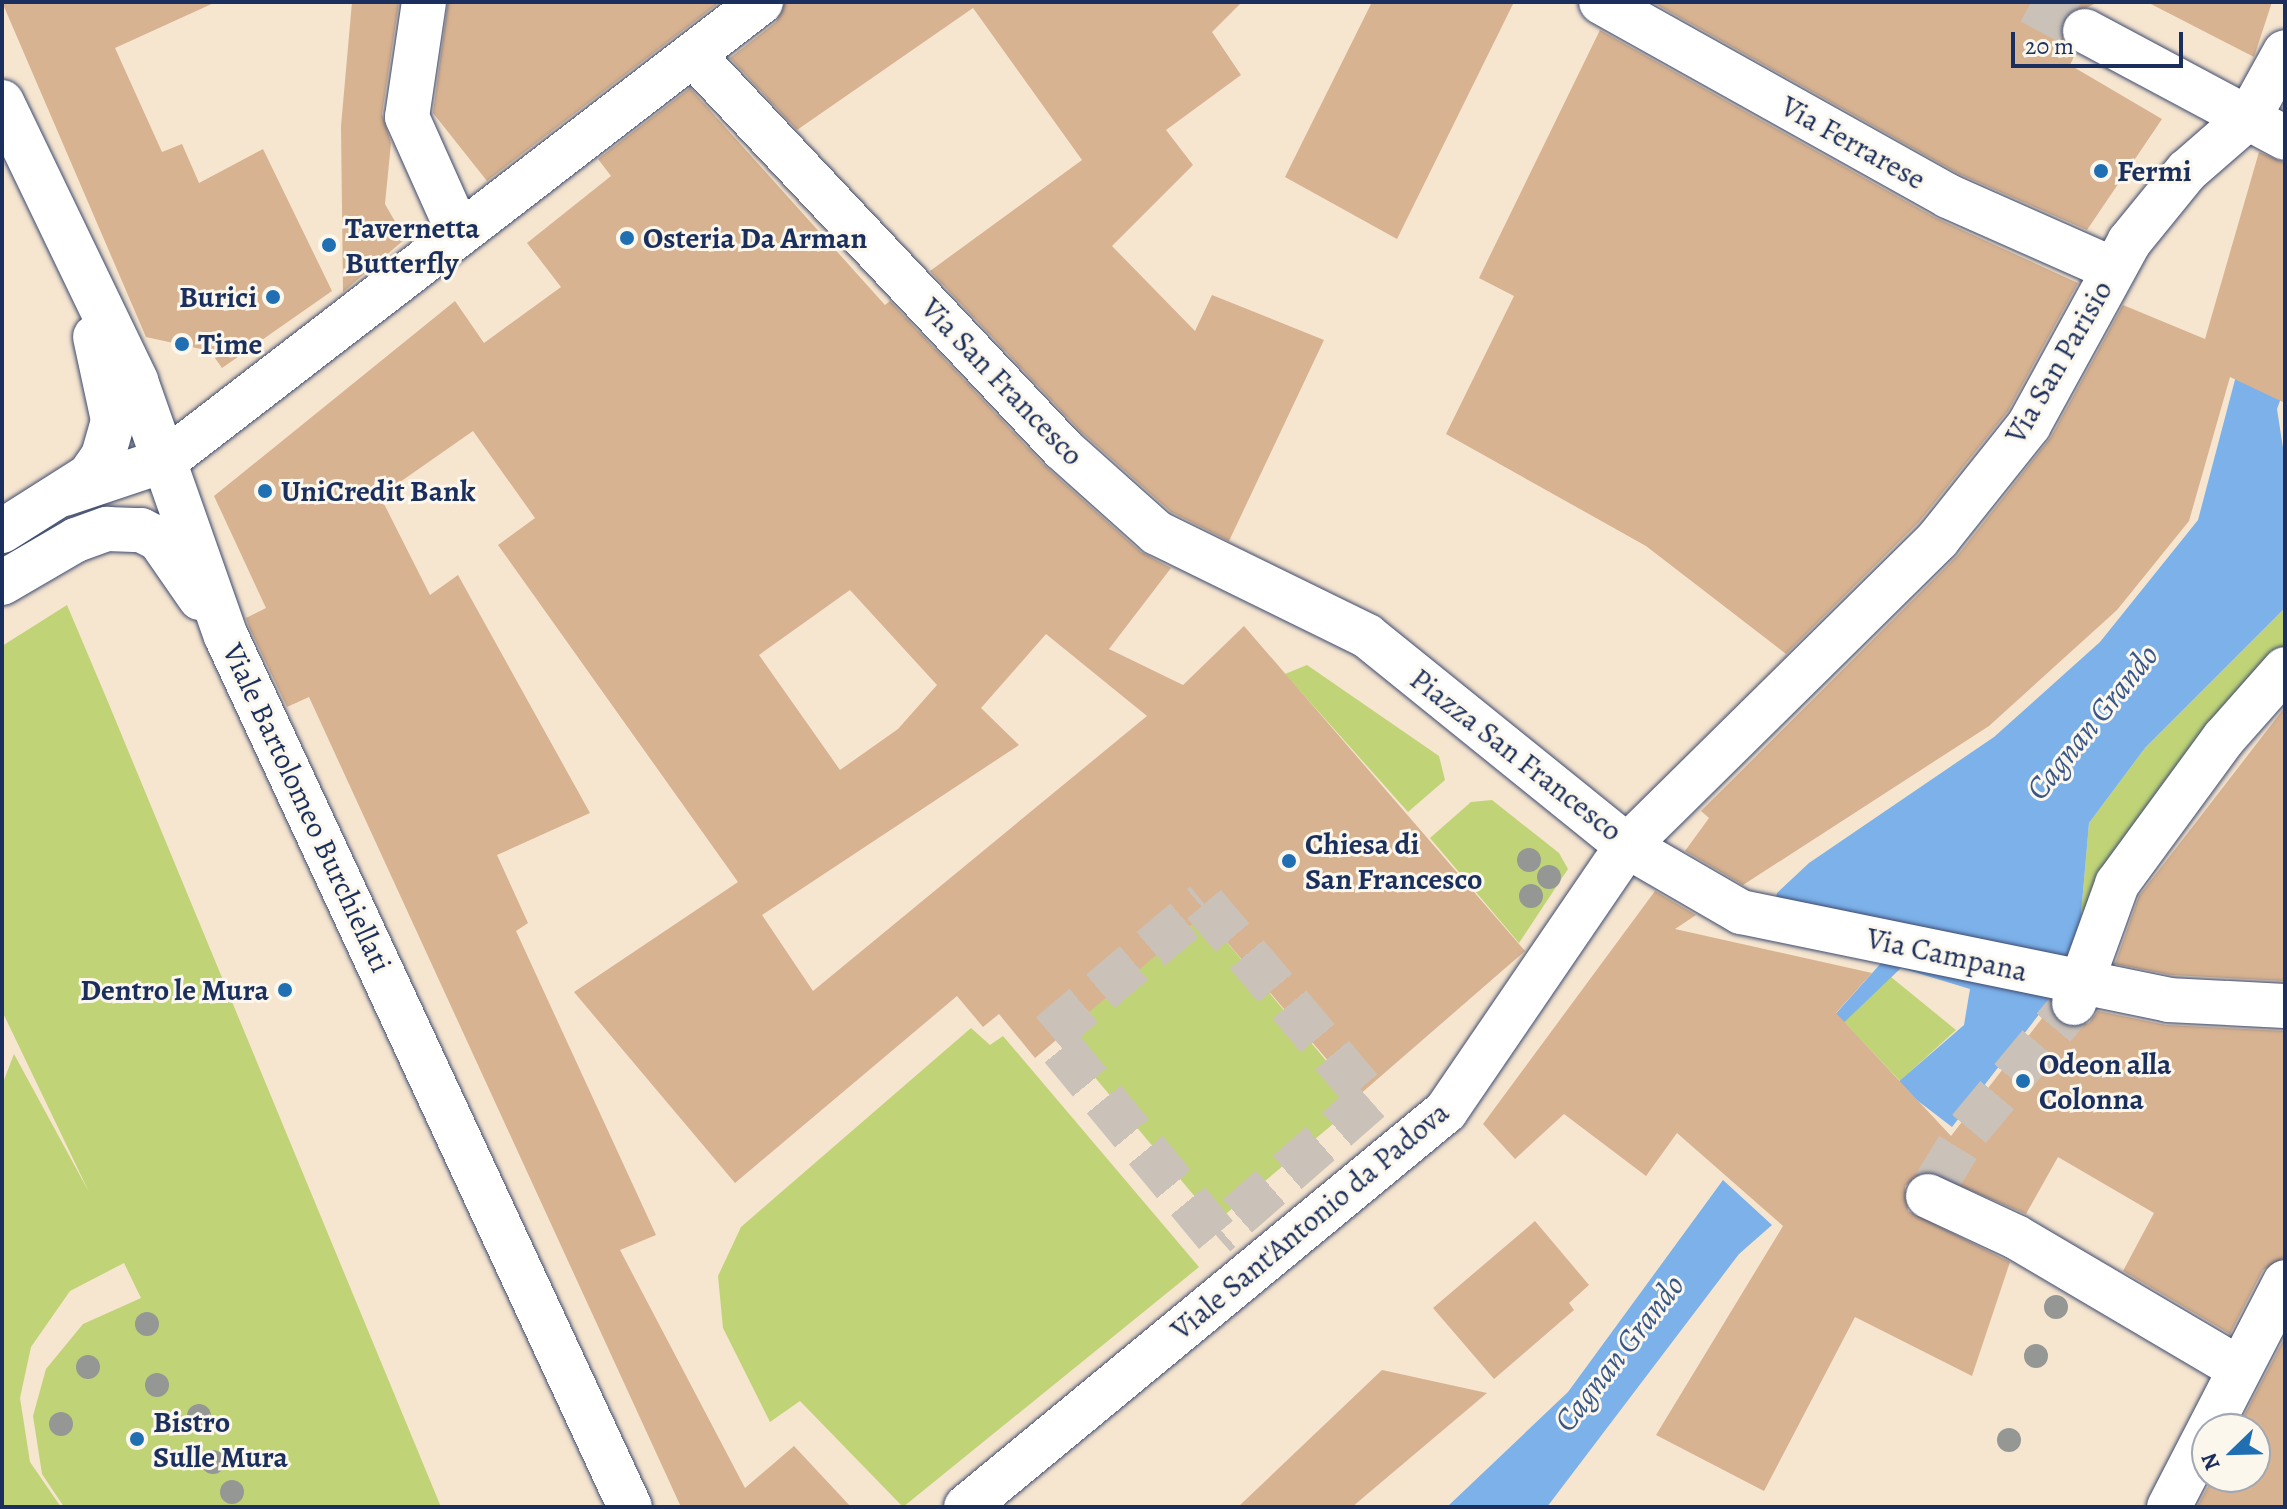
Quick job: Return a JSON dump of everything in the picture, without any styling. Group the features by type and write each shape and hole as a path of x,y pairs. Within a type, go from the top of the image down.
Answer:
{"street":[{"path":"424,2 407,117 457,229"},
{"path":"2,531 64,494 166,460 457,229 761,2"},
{"name":"Via Ferrarese","path":"1601,2 1948,196 2113,269"},
{"path":"2085,31 2267,127"},
{"name":"Via San Parisio","path":"1803,679 1938,539 2029,425 2113,269 2187,171 2267,127 2285,52"},
{"name":"Via San Francesco","path":"693,55 1063,449 1157,533 1367,636"},
{"name":"Viale Bartolomeo Burchiellati","path":"2,102 81,279 136,381 226,636 630,1507"},
{"path":"64,494 103,456 113,420 81,279"},
{"path":"2,583 86,536 141,530 159,539 226,636"},
{"name":"Piazza San Francesco","path":"1367,636 1627,846 1803,679"},
{"path":"2079,993 2117,884 2224,738 2285,669"},
{"name":"Via Campana","path":"1627,846 1741,912 2079,993 2285,1006"},
{"name":"Viale Sant'Antonio da Padova","path":"966,1507 1446,1111 1627,846"},
{"path":"1931,1190 2241,1360"},
{"path":"2169,1507 2241,1360 2285,1282"}],"green space":[{"path":"67,605 441,1507 64,1507 42,1474 33,1416 46,1369 83,1324 141,1298 124,1263 70,1291 31,1347 20,1398 30,1462 61,1507 5,1507 2,1500 2,1085 14,1054 89,1192 2,1011 2,646"},
{"path":"2285,608 2285,644 2249,684 2078,949 2089,823 2145,748"},
{"path":"1307,665 1439,756 1445,780 1408,812 1285,674"},
{"path":"1492,800 1559,853 1568,869 1519,943 1430,838 1471,802"},
{"path":"1204,915 1360,1101 1216,1222 1060,1036"},
{"path":"1891,977 1956,1030 1900,1081 1844,1022"},
{"path":"971,1028 990,1045 1003,1036 1199,1267 903,1507 800,1401 770,1422 723,1328 718,1276 741,1227"}],"water":[{"name":"Cagnan Grando","path":"2241,357 2285,387 2277,409 2285,461 2285,608 2145,748 2089,823 2078,949 2054,995 1952,1127 1896,1084 1964,1025 1970,989 1901,968 1832,1034 1824,1027 1882,962 1770,935 1777,893 1809,863 1994,737 2100,642 2198,520"},
{"name":"Cagnan Grando","path":"1723,1180 1772,1225 1739,1254 1547,1507 1447,1507 1568,1392"}],"building":[{"path":"2,2 216,2 115,48 162,152 182,144 199,183 263,149 332,291 222,368 210,351 146,337"},
{"path":"352,2 399,2 382,114 391,143 385,204 405,239 343,292 341,126"},
{"path":"448,2 720,2 487,181 433,113"},
{"path":"785,2 1242,2 1212,32 1241,75 1166,130 1193,165 1112,246 1195,331 1212,295 1324,340 1229,541 1171,512 1080,431 930,271 1082,160 973,8 797,130 730,58 776,22"},
{"path":"1372,2 1514,2 1397,239 1285,177"},
{"path":"1652,2 2098,2 2063,20 2063,43 2075,54 2070,65 2162,119 2087,230 1959,174"},
{"path":"2147,2 2272,2 2254,57"},
{"path":"1600,30 1936,218 2078,283 2008,411 1919,522 1786,654 1646,546 1446,434 1514,296 1479,278"},
{"path":"690,88 885,305 890,301 1045,466 1141,552 1171,568 1109,649 1183,685 1244,626 1525,951 1358,1096 1204,915 1035,1058 999,1014 983,1027 957,996 735,1183 574,992 738,882 498,545 535,518 473,431 380,496 430,595 458,575 590,813 497,855 528,923 516,931 656,1235 620,1250 745,1488 794,1446 851,1507 681,1507 309,697 287,707 249,627 246,618 266,608 214,496 455,301 484,343 561,287 527,243 611,176 598,159","holes":["850,590 937,685 898,729 840,770 759,655","1046,634 1147,716 813,991 762,915 1019,745 981,708"]},
{"path":"2259,152 2285,163 2285,403 2230,377 2189,521 2117,610 1989,726 1743,885 1685,851 1709,818 1701,811 1958,555 2051,437 2123,305 2205,339"},
{"path":"2285,707 2285,981 2171,975 2115,964 2139,896"},
{"path":"1655,891 1696,915 1675,929 1872,973 1836,1013 1951,1136 2050,1008 2066,1027 2089,1023 2098,1011 2166,1025 2285,1031 2285,1257 2263,1270 2230,1334 2123,1271 2154,1213 2058,1157 2026,1214 1925,1171 1905,1186 1908,1211 2010,1262 1972,1376 1855,1317 1764,1491 1656,1435 1783,1226 1677,1133 1646,1176 1564,1114 1515,1159 1483,1124"},
{"path":"1535,1221 1589,1285 1569,1303 1574,1310 1494,1379 1433,1308"},
{"path":"2285,1337 2285,1507 2197,1507 2204,1493 2271,1493 2271,1413 2245,1413"},
{"path":"1382,1370 1487,1393 1352,1507 1238,1507"}],"tunnel":[{"path":"2031,2 2085,31"},
{"path":"1204,904 1370,1100 1216,1235 1050,1034 1204,904"},
{"path":"1935,1185 1969,1129 2074,1003"}],"place":[{"name":"Fermi","path":"2101,171"},
{"name":"Osteria Da Arman","path":"627,238"},
{"name":"Tavernetta Butterfly","path":"329,245"},
{"name":"Burici","path":"273,297"},
{"name":"Time","path":"182,344"},
{"name":"UniCredit Bank","path":"265,491"},
{"name":"Chiesa di San Francesco","path":"1289,861"},
{"name":"Dentro le Mura","path":"285,990"},
{"name":"Odeon alla Colonna","path":"2023,1081"},
{"name":"Bistro Sulle Mura","path":"137,1439"}]}
